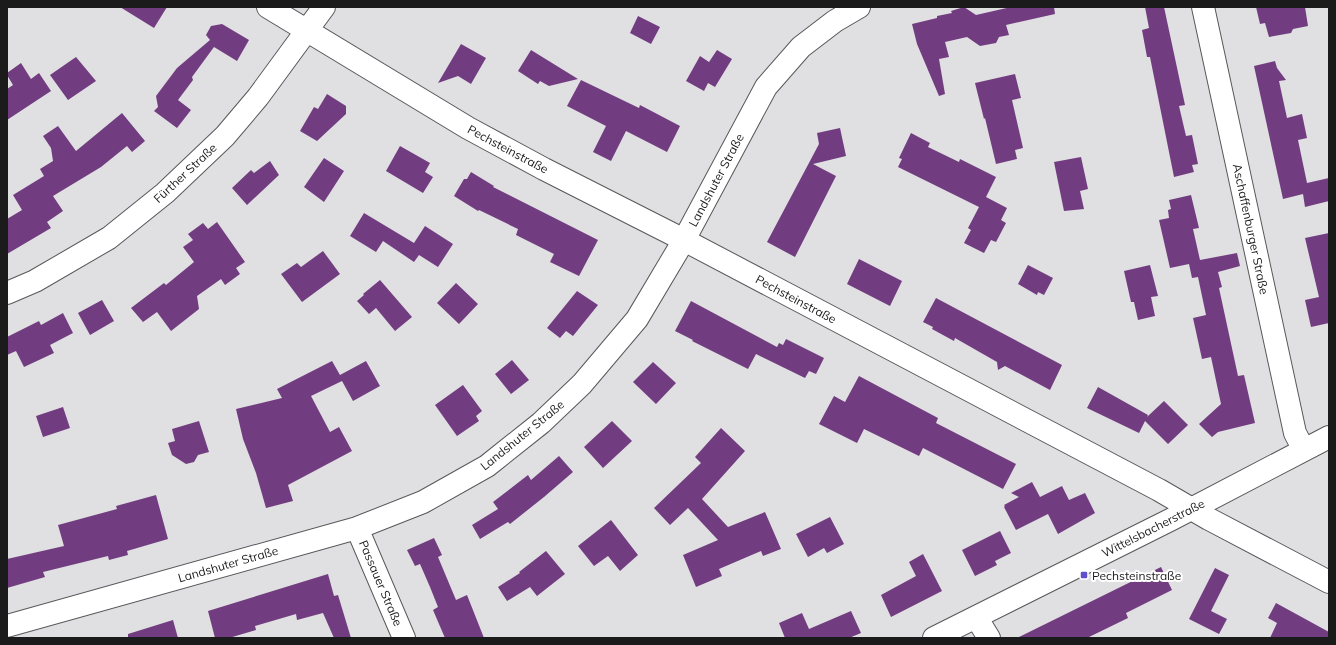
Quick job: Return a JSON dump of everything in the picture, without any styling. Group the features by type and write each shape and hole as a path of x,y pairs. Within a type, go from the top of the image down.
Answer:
{"street":[{"name":"Pechsteinstraße","path":"268,7 468,128 1159,490 1191,509 1329,582"},
{"name":"Fürther Straße","path":"7,293 35,281 109,238 165,194 225,136 258,97 324,7"},
{"name":"Landshuter Straße","path":"7,626 357,528 423,502 487,466 541,422 582,384 637,319 684,240 766,87 801,47 835,21 859,7"},
{"name":"Aschaffenburger Straße","path":"1203,7 1295,433 1304,450"},
{"name":"Wittelsbacherstraße","path":"934,638 1191,509 1329,437"},
{"name":"Passauer Straße","path":"357,528 404,638"},
{"path":"976,617 989,638"}],"building":[{"path":"120,7 167,7 154,28"},
{"path":"964,7 976,15 1011,7 1054,7 1055,14 1006,25 1009,35 999,37 996,43 980,46 967,37 945,42 949,57 939,59 945,94 939,96 917,44 912,24 937,18 937,16 952,13 951,11"},
{"path":"1145,7 1164,7 1185,105 1179,106 1186,136 1192,135 1198,164 1192,165 1194,172 1174,177 1150,57 1147,57 1142,30 1149,28"},
{"path":"1256,7 1305,7 1308,26 1293,29 1291,33 1269,37 1265,23 1260,24"},
{"path":"638,16 660,27 651,44 630,33"},
{"path":"222,24 249,40 237,61 214,47 192,77 193,80 178,100 191,110 177,128 154,111 158,107 156,96 177,68 210,40 206,35 211,26"},
{"path":"461,44 486,58 471,84 458,76 438,83"},
{"path":"531,50 578,79 549,86 540,81 538,84 518,71"},
{"path":"717,50 732,59 715,87 708,83 704,91 686,81 700,56 709,62"},
{"path":"76,57 96,81 68,100 50,75"},
{"path":"1275,61 1277,68 1286,80 1279,81 1287,118 1302,114 1307,138 1298,140 1307,183 1329,178 1329,201 1305,207 1303,194 1283,199 1254,66"},
{"path":"21,63 31,79 39,73 51,91 7,120 7,89 13,85 7,73"},
{"path":"1015,74 1021,98 1012,100 1023,148 1015,150 1017,159 996,164 975,83"},
{"path":"581,80 639,108 640,105 680,126 667,152 626,131 611,161 593,152 606,126 567,106"},
{"path":"327,94 346,106 346,114 317,141 300,131 314,107 318,109"},
{"path":"122,113 145,141 132,152 127,146 101,167 53,196 63,211 47,222 51,228 7,254 7,219 22,210 13,195 44,176 40,169 53,161 51,148 43,136 58,126 76,151"},
{"path":"840,128 846,156 813,164 836,176 795,257 767,242 819,144 817,133"},
{"path":"911,133 930,143 928,147 959,162 960,159 996,177 986,197 1007,208 1001,220 1006,223 996,242 991,240 984,253 964,243 971,230 968,228 979,207 898,167 902,159 899,158"},
{"path":"400,146 430,163 425,172 433,177 423,193 386,171"},
{"path":"1081,157 1088,189 1080,191 1084,209 1064,211 1054,162"},
{"path":"324,158 344,171 324,202 304,187"},
{"path":"270,161 279,175 247,205 232,188 251,170 254,173"},
{"path":"471,172 494,186 493,187 598,240 579,276 550,262 554,254 516,235 518,229 479,210 478,211 454,196 464,179 467,179"},
{"path":"1191,195 1199,228 1193,229 1200,260 1237,253 1240,266 1218,272 1222,287 1219,288 1238,376 1244,375 1255,423 1218,432 1212,437 1199,424 1221,404 1211,357 1202,359 1193,318 1206,315 1198,277 1192,278 1189,264 1170,268 1159,220 1169,218 1168,210 1171,209 1169,200"},
{"path":"364,213 414,243 425,226 453,244 438,267 419,255 414,262 383,241 376,252 350,236"},
{"path":"217,222 245,262 236,268 240,274 225,285 221,279 197,296 199,309 171,331 157,312 143,322 131,308 164,283 166,285 194,262 183,247 193,240 188,234 203,223 208,229"},
{"path":"1329,233 1329,323 1311,327 1305,300 1319,297 1305,238"},
{"path":"323,251 340,274 302,302 281,274 297,263 301,267"},
{"path":"859,259 902,281 890,306 847,284"},
{"path":"1028,265 1053,278 1044,295 1038,292 1037,295 1018,284"},
{"path":"1150,265 1158,296 1151,297 1155,316 1138,320 1134,302 1131,302 1124,271"},
{"path":"380,280 412,317 395,331 376,308 369,314 357,301"},
{"path":"456,283 478,304 459,324 437,303"},
{"path":"577,291 598,305 573,336 566,331 560,338 547,328"},
{"path":"936,298 1062,365 1050,390 1005,366 998,370 997,362 955,338 954,341 932,329 933,327 923,322"},
{"path":"102,300 114,321 90,335 78,313"},
{"path":"691,301 777,347 779,343 783,345 786,339 824,358 816,374 809,371 805,378 756,354 748,369 692,341 693,340 675,331"},
{"path":"63,313 73,333 50,345 54,353 24,367 16,351 7,355 7,337 39,321 41,325"},
{"path":"512,360 529,380 511,394 495,374"},
{"path":"332,361 340,375 366,361 380,386 353,401 342,381 311,396 330,432 339,427 352,451 288,485 293,501 266,508 256,473 243,439 236,409 282,398 277,389"},
{"path":"653,362 676,383 656,404 633,382"},
{"path":"859,376 938,418 936,423 1016,464 1003,489 923,448 919,456 864,429 857,443 819,424 834,396 845,402"},
{"path":"463,385 482,411 476,416 479,421 457,436 435,405"},
{"path":"1098,387 1148,415 1147,417 1164,401 1188,425 1168,444 1145,421 1139,433 1087,408"},
{"path":"63,407 70,428 43,437 36,416"},
{"path":"199,421 209,452 198,455 194,462 186,464 172,455 168,443 175,441 172,429"},
{"path":"612,421 632,441 603,468 584,447"},
{"path":"721,428 745,451 702,499 728,527 765,512 781,549 763,556 761,551 719,569 722,576 696,587 683,555 718,540 688,508 670,525 654,508 701,463 695,457"},
{"path":"559,456 573,472 510,524 508,522 480,539 472,525 498,509 493,502 528,475 531,480"},
{"path":"1032,482 1040,497 1062,486 1069,500 1085,493 1095,513 1058,534 1048,514 1016,530 1004,505 1019,497 1011,493"},
{"path":"156,495 168,539 127,551 128,555 109,560 108,556 43,572 45,577 7,588 7,559 64,546 58,525 117,509 116,506"},
{"path":"830,517 844,544 827,553 824,548 808,557 796,534"},
{"path":"611,520 638,555 620,571 608,556 594,566 578,546"},
{"path":"1000,531 1011,553 995,561 997,565 975,576 962,550"},
{"path":"434,538 442,555 438,557 456,600 467,595 484,638 445,638 433,610 438,607 430,587 420,564 415,566 407,550"},
{"path":"546,551 565,574 537,596 530,587 507,601 498,587 520,573 519,572"},
{"path":"923,554 942,591 891,617 881,595 916,576 909,562"},
{"path":"1161,567 1172,590 1126,613 1128,618 1087,638 1017,638"},
{"path":"1215,568 1229,575 1211,611 1227,619 1219,634 1189,619"},
{"path":"328,574 334,596 338,595 351,638 334,638 323,613 297,620 296,614 255,626 256,630 229,638 215,638 208,611"},
{"path":"1276,603 1329,632 1329,638 1270,638 1277,623 1268,618"},
{"path":"851,611 861,633 849,638 785,638 779,623 802,613 809,629"},
{"path":"173,620 178,638 128,638 128,634"}],"place":[{"name":"Pechsteinstraße","path":"1084,575"}]}
